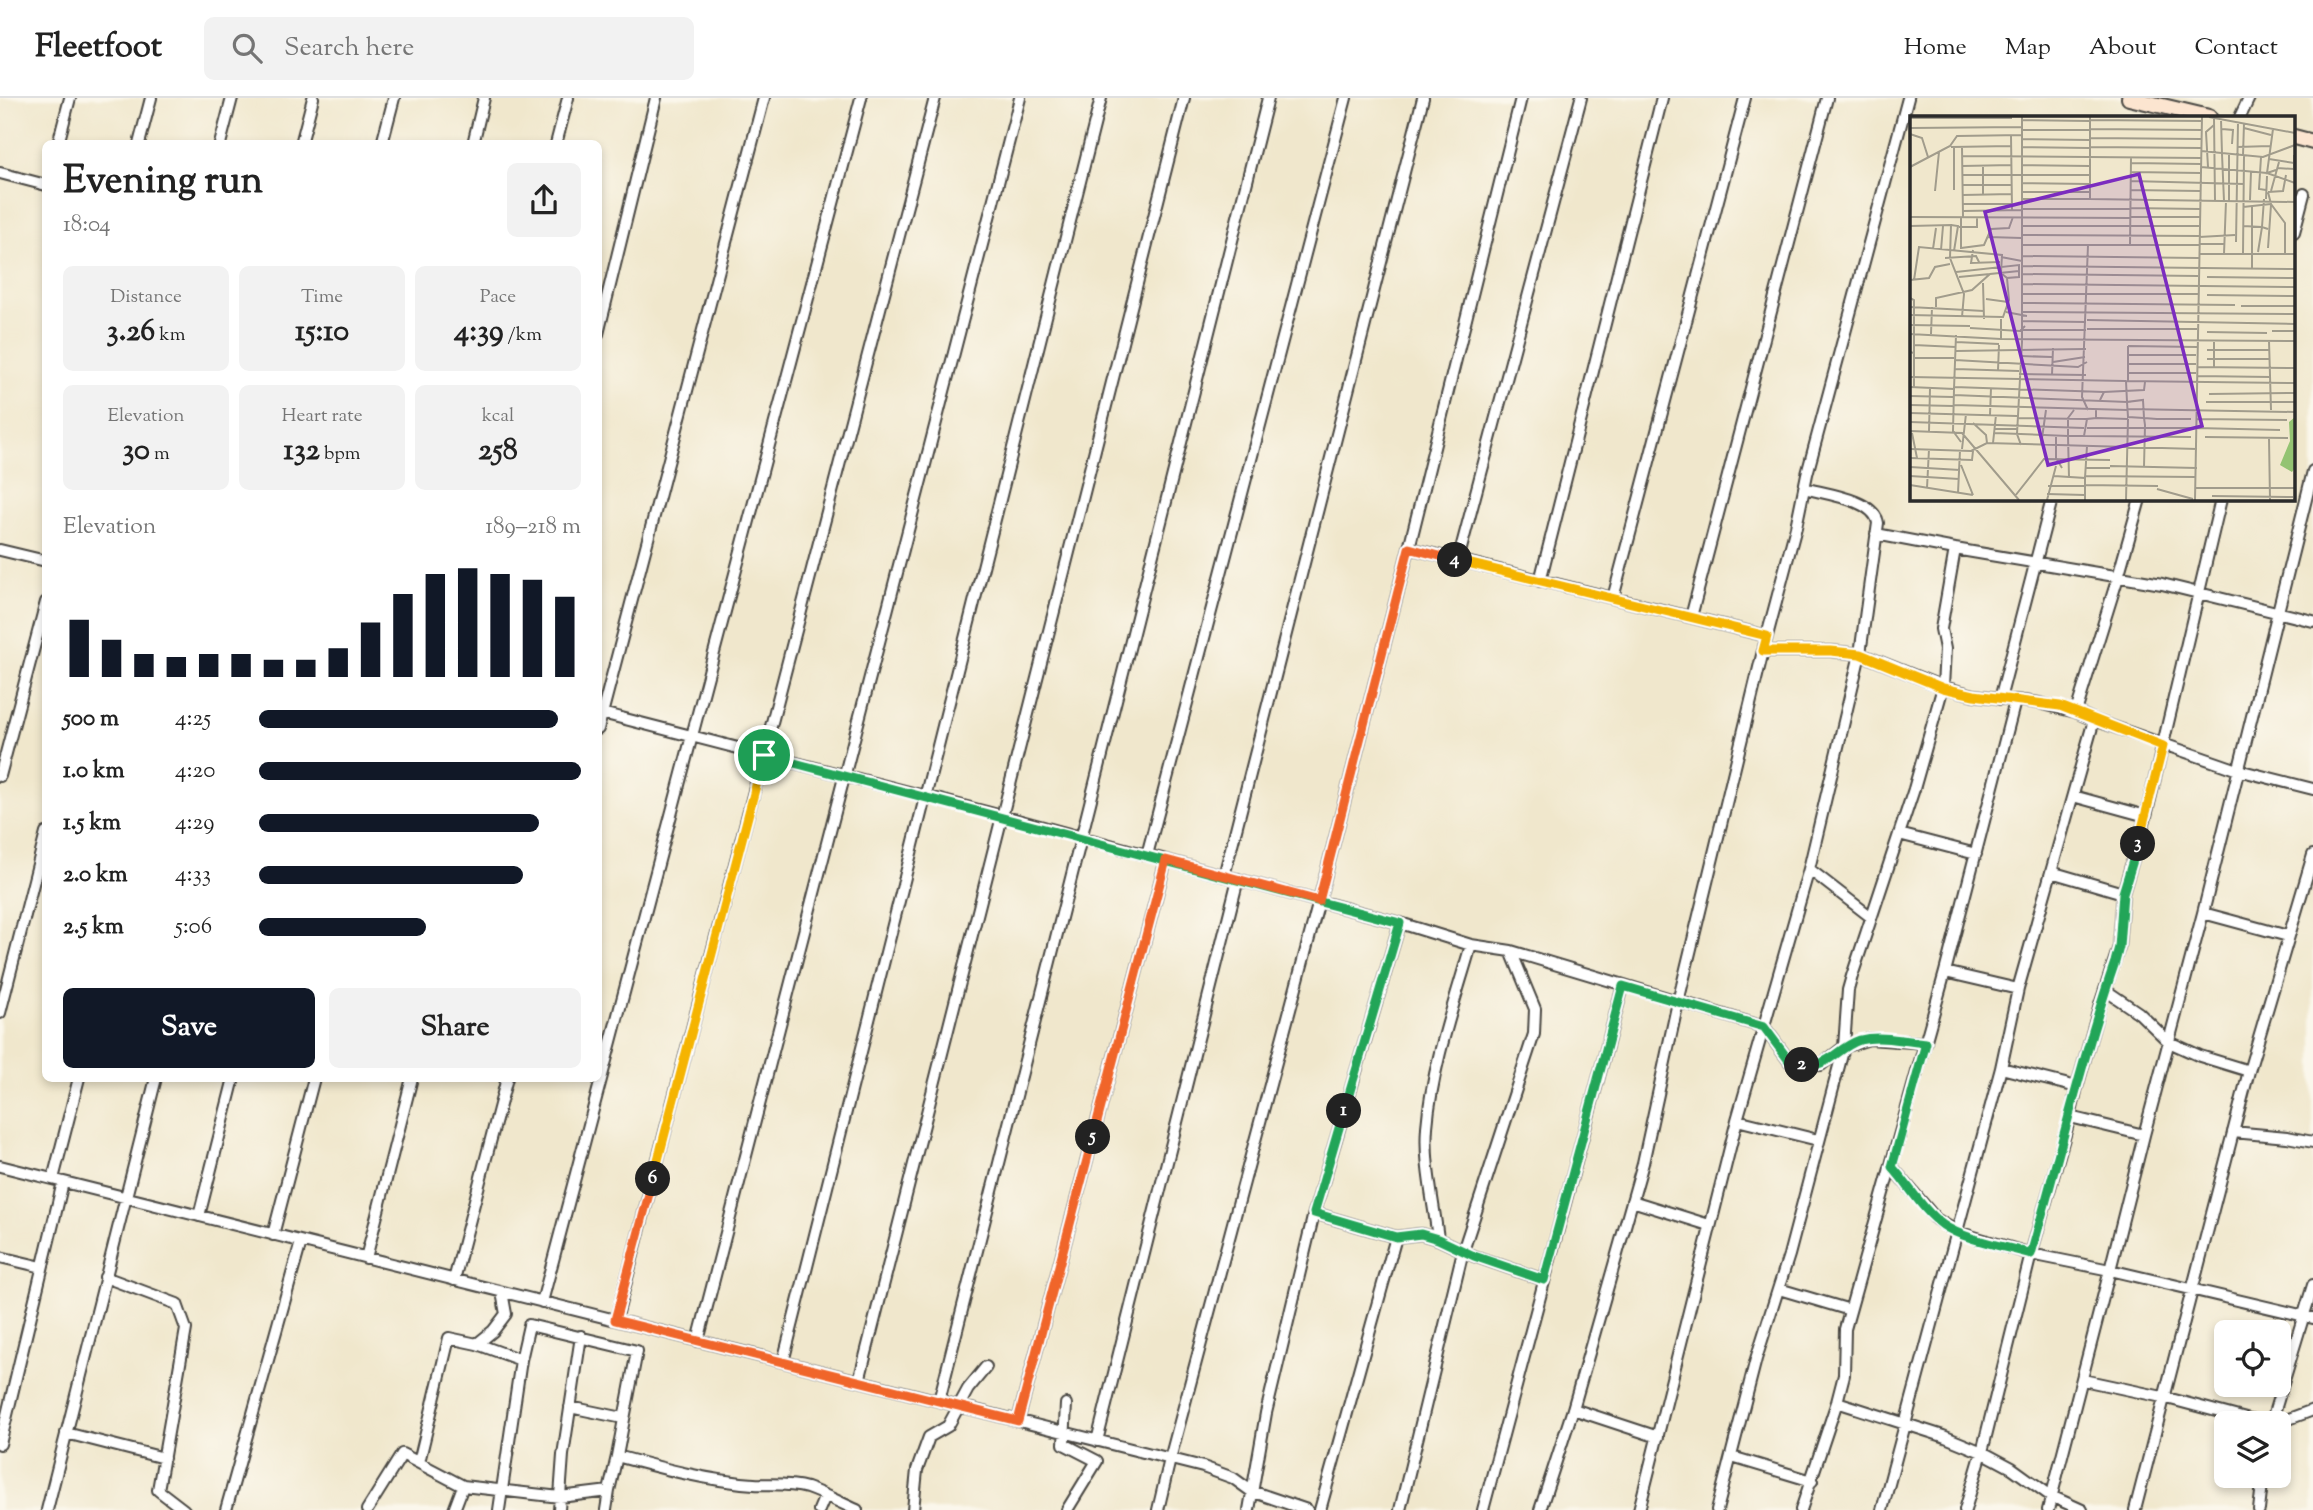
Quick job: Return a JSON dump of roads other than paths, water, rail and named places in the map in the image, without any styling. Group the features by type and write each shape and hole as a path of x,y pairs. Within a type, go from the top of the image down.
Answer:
{"street":[{"path":"59,140 70,98"},
{"path":"140,140 151,98"},
{"path":"221,140 232,98"},
{"path":"302,140 313,98"},
{"path":"383,140 394,98"},
{"path":"474,140 484,98"},
{"path":"557,140 568,98"},
{"path":"602,318 656,98"},
{"path":"602,709 764,98"},
{"path":"602,1076 861,98"},
{"path":"615,1320 935,98"},
{"path":"698,1341 1020,98"},
{"path":"783,1362 1101,98"},
{"path":"859,1381 1184,98"},
{"path":"939,1401 1268,98"},
{"path":"1147,855 1346,98"},
{"path":"1224,876 1423,98"},
{"path":"1158,1510 1319,901 1521,98"},
{"path":"1458,561 1581,98"},
{"path":"1540,581 1662,98"},
{"path":"1613,598 1745,98"},
{"path":"1691,617 1827,98"},
{"path":"1539,1510 1573,1409 1632,1201 1763,651 1908,98"},
{"path":"2129,98 2152,106 2205,116"},
{"path":"2240,116 2249,98"},
{"path":"2296,138 2313,142"},
{"path":"0,173 42,184"},
{"path":"2296,224 2304,194"},
{"path":"2048,1510 2203,913 2313,471"},
{"path":"1639,1510 1709,1225 1809,869 1860,654 1876,534 1876,515 1862,504 1804,488"},
{"path":"2000,699 2052,500"},
{"path":"2076,712 2140,500"},
{"path":"1965,1510 2031,1254 2119,947 2123,893 2146,816 2221,500"},
{"path":"1876,534 2198,592 2313,621"},
{"path":"1409,548 1767,636"},
{"path":"1717,1510 1756,1359 1779,1289 1844,1047 1848,990 1943,688 1945,660 1942,620 1955,549"},
{"path":"0,550 42,560"},
{"path":"0,776 42,616"},
{"path":"1763,651 1831,651 1860,654 1943,688 2039,703 2076,712 2163,746 2238,770 2313,789"},
{"path":"1801,1510 1837,1402 1844,1375 1843,1337 1926,1043 2015,701"},
{"path":"602,713 1002,816 1400,923 1471,945 1511,951 1764,1027 1790,1062 1804,1066 1821,1065 1844,1047 1868,1039 1926,1043"},
{"path":"1882,1510 2001,1068 2018,989 2094,720"},
{"path":"2073,796 2146,816"},
{"path":"1899,834 1976,854"},
{"path":"0,1013 42,849"},
{"path":"2135,1510 2249,1071 2288,936 2309,883 2313,855"},
{"path":"1018,1421 1166,860"},
{"path":"1809,869 1871,917"},
{"path":"2051,872 2123,893"},
{"path":"1097,1441 1238,879"},
{"path":"2203,913 2288,936"},
{"path":"1249,1510 1266,1413 1314,1213 1400,923"},
{"path":"1438,1239 1428,1168 1427,1127 1436,1073 1471,945"},
{"path":"1400,1510 1463,1251 1534,1034 1535,1009 1511,951"},
{"path":"1945,972 2018,989"},
{"path":"1483,1510 1623,986"},
{"path":"2105,990 2139,1013 2169,1042 2200,1056 2249,1071"},
{"path":"2001,1068 2077,1087"},
{"path":"0,1444 43,1267 78,1082"},
{"path":"47,1510 155,1082"},
{"path":"199,1216 233,1082"},
{"path":"273,1235 313,1082"},
{"path":"366,1258 411,1082"},
{"path":"454,1280 506,1082"},
{"path":"542,1302 600,1082"},
{"path":"2070,1117 2144,1135"},
{"path":"1737,1120 1818,1140"},
{"path":"2233,1132 2313,1142"},
{"path":"0,1166 1170,1459 1222,1473 1251,1492 1307,1510"},
{"path":"1892,1167 1936,1219 1957,1233 2031,1254 2110,1270 2308,1318"},
{"path":"1632,1201 1709,1225"},
{"path":"1314,1213 1396,1237 1421,1234 1544,1280"},
{"path":"1320,1510 1396,1237"},
{"path":"226,1510 302,1242"},
{"path":"0,1257 43,1267"},
{"path":"105,1277 177,1304 186,1329 158,1490 184,1510"},
{"path":"2275,1411 2308,1318 2313,1285"},
{"path":"1779,1289 1850,1310"},
{"path":"477,1344 493,1331 506,1314 502,1292"},
{"path":"499,1510 521,1360 529,1325 637,1351 606,1510"},
{"path":"559,1510 563,1455 581,1336"},
{"path":"419,1462 449,1338 477,1344 521,1360"},
{"path":"913,1510 915,1480 925,1447 933,1434 948,1426 968,1389 986,1367"},
{"path":"2083,1380 2216,1411"},
{"path":"1837,1402 1943,1436 1982,1452 2012,1468 2051,1496 2082,1510"},
{"path":"1066,1404 1064,1444 1097,1461 1067,1510"},
{"path":"570,1407 623,1418"},
{"path":"1573,1409 1658,1437"},
{"path":"2291,1418 2313,1410"},
{"path":"66,1433 163,1458"},
{"path":"367,1510 402,1454 463,1486 560,1497 609,1491"},
{"path":"617,1455 660,1468 701,1476 807,1488 857,1510"},
{"path":"1731,1457 1812,1481"},
{"path":"454,1510 463,1486"},
{"path":"2259,1510 2262,1488"},
{"path":"820,1510 825,1496"}]}
